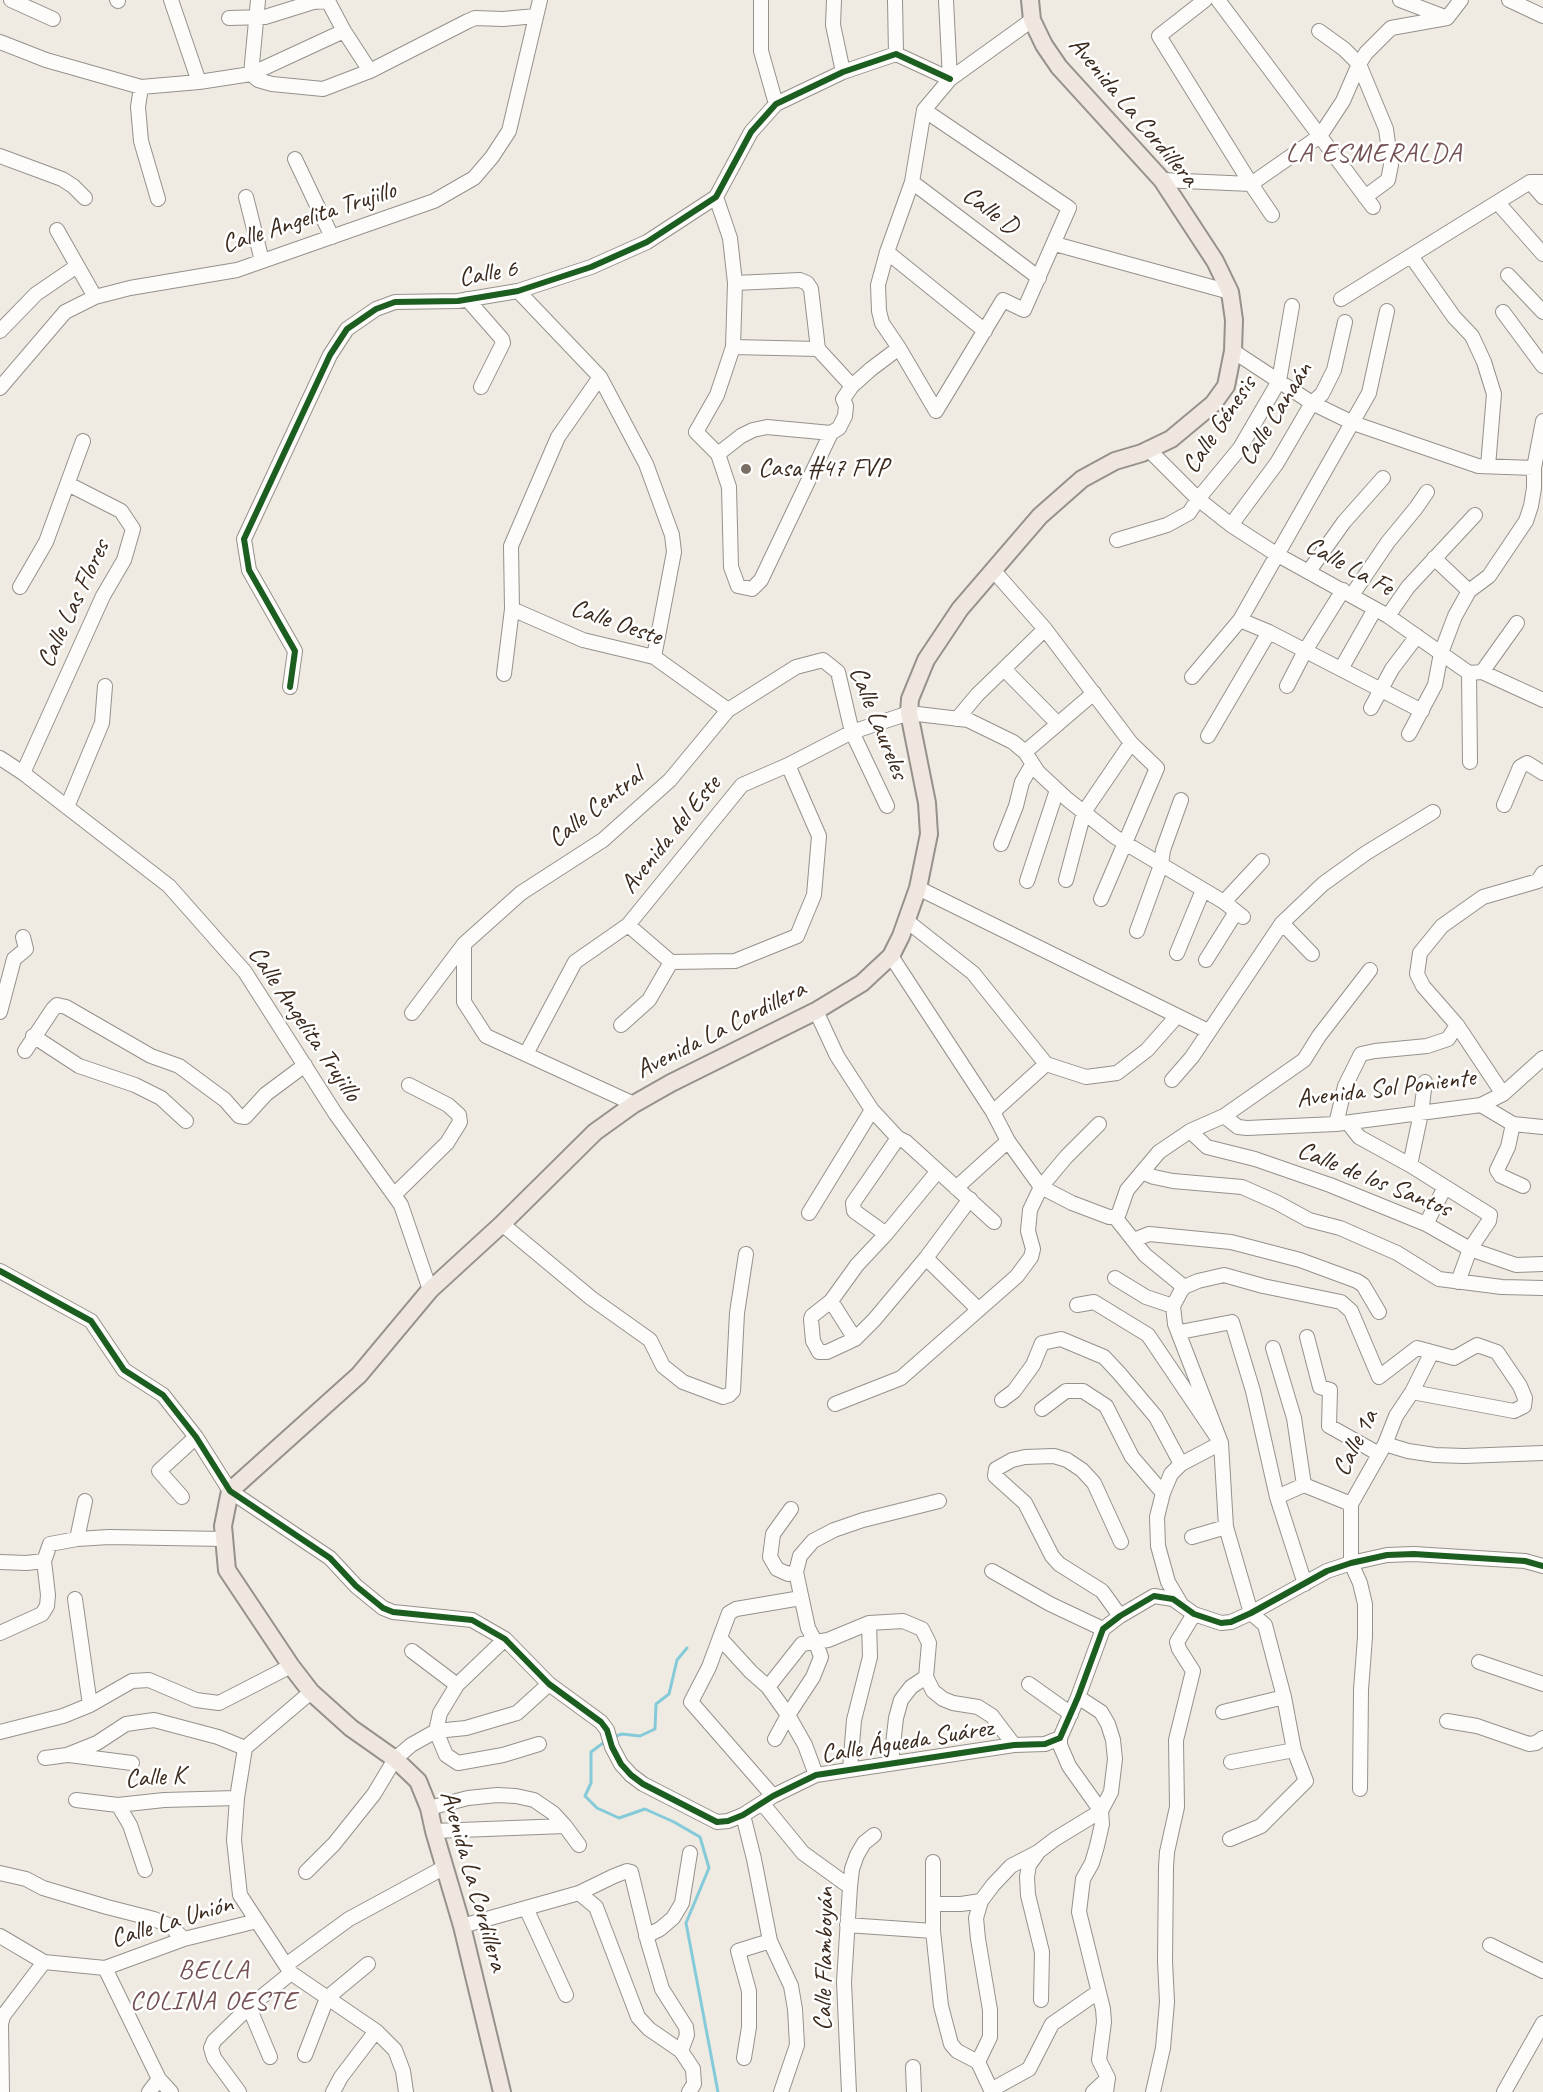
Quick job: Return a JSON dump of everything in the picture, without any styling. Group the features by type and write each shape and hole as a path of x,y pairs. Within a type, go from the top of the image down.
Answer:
{"main road":[{"name":"Avenida La Cordillera","path":"502,2092 462,1926 429,1808 418,1781 395,1759 351,1728 311,1692 227,1570 223,1526 230,1491 359,1375 430,1290 502,1224 595,1132 634,1104 742,1046 816,1011 862,983 891,956 907,921 918,888 929,834 927,803 909,713 914,686 926,660 960,609 1040,516 1082,479 1114,461 1171,439 1214,404 1226,386 1233,351 1234,320 1230,292 1215,261 1162,180 1059,67 1044,45 1032,20 1030,0"}],"street":[{"path":"11,0 53,19"},
{"path":"171,0 199,82"},
{"path":"251,74 258,0"},
{"name":"Calle Angelita Trujillo","path":"0,388 65,312 94,297 130,288 237,270 434,201 474,178 492,157 509,131 540,0"},
{"path":"761,0 761,51 776,104"},
{"path":"834,0 833,25 843,72"},
{"path":"895,0 896,54 950,79"},
{"path":"946,0 950,79"},
{"path":"1205,0 1159,36 1272,215"},
{"path":"1218,0 1369,202 1388,180 1391,165 1386,129 1359,64 1344,49 1319,31"},
{"path":"1400,0 1447,18"},
{"path":"1162,180 1251,184 1320,136 1343,102 1366,53 1391,28 1447,18 1461,0"},
{"path":"1509,0 1543,16"},
{"path":"229,18 265,18 313,2 328,1 370,71"},
{"path":"251,74 258,80 272,84 322,89 370,71 475,18 503,20 536,16"},
{"path":"924,110 1069,208 1024,310 1003,300 936,411 887,332 879,311 878,285 886,252 912,182 924,110 950,79 1032,20"},
{"path":"0,42 46,60 141,87 199,82 251,74 344,31"},
{"name":"Calle 6","path":"290,687 295,651 249,570 244,540 330,355 347,329 376,309 395,302 467,299 518,291 591,267 647,242 716,197 751,132 776,104 843,72 896,54"},
{"path":"141,87 138,107 141,141 158,200"},
{"path":"0,156 62,179 73,186 84,198"},
{"path":"296,159 332,237"},
{"name":"Calle D","path":"912,182 1039,278"},
{"path":"1341,299 1498,203 1537,182 1543,197"},
{"path":"246,197 262,261"},
{"path":"716,197 730,238 735,283 733,347 717,395 696,432 718,454 729,487 731,567 738,586 752,589 761,580 831,433 839,428 845,416 846,406 843,399 852,386 899,348"},
{"path":"1498,203 1543,254"},
{"path":"57,230 94,297"},
{"path":"1055,244 1230,292"},
{"path":"886,252 985,331"},
{"path":"1411,256 1454,316 1472,336 1484,362 1494,394 1488,466"},
{"path":"0,332 36,294 76,266"},
{"path":"1508,275 1543,312"},
{"path":"735,283 800,280 807,283 811,289 818,349 852,386"},
{"path":"518,291 600,377 646,464 672,535 674,552 654,657"},
{"path":"467,299 502,339 500,349 481,387"},
{"name":"Calle Génesis","path":"1117,540 1167,525 1189,513 1240,448 1279,381 1292,306"},
{"path":"1192,677 1240,621 1369,393 1387,311"},
{"path":"1503,312 1543,366"},
{"name":"Calle Canaán","path":"1231,525 1276,463 1312,403 1322,394 1334,370 1345,322"},
{"path":"733,347 818,349"},
{"path":"1233,351 1312,403 1353,423 1478,466 1534,468"},
{"path":"504,674 512,609 511,546 558,436 600,377"},
{"path":"1409,734 1435,685 1441,653 1455,616 1469,591 1489,576 1526,521 1534,488 1534,468 1543,422"},
{"path":"718,454 741,436 767,427 831,433"},
{"path":"20,587 46,542 83,441"},
{"name":"Calle La Fe","path":"1148,449 1198,499 1231,525 1276,554 1382,612 1441,653 1475,673 1543,700"},
{"path":"1309,571 1344,522 1383,478"},
{"name":"Calle Las Flores","path":"23,773 103,596 124,560 133,529 121,510 68,484"},
{"path":"1287,686 1305,651 1347,592 1427,492"},
{"path":"1341,669 1382,612 1475,515"},
{"path":"1434,558 1469,591"},
{"path":"993,570 1045,629 1131,743 1157,768 1101,899"},
{"name":"Calle Oeste","path":"512,609 583,640 654,657 728,710"},
{"path":"1240,621 1269,632 1422,711"},
{"path":"1470,762 1475,673 1517,623"},
{"path":"957,719 977,695 1045,629"},
{"path":"1208,736 1269,632"},
{"path":"1371,708 1392,669 1416,636"},
{"name":"Calle Central","path":"412,1013 464,944 521,893 603,840 670,780 728,710 796,667 823,660"},
{"name":"Calle Laureles","path":"823,660 837,672 852,732 886,806"},
{"path":"1004,669 1058,724"},
{"path":"67,807 102,723 105,686"},
{"path":"1025,752 1094,693"},
{"path":"909,713 968,720 1013,742 1025,752 1032,765 1057,790 1124,843 1224,902 1240,914 1206,960"},
{"name":"Avenida del Este","path":"526,1054 575,962 628,925 742,785 788,765 852,732 909,713"},
{"path":"1066,880 1084,812 1131,743"},
{"name":"Calle Angelita Trujillo","path":"0,758 23,773 169,886 246,972 335,1113 400,1204 430,1290"},
{"path":"1504,805 1520,767 1527,763 1543,773"},
{"path":"628,925 671,962 735,961 797,936 814,895 819,836 788,765"},
{"path":"1001,843 1016,806 1022,782 1032,765"},
{"path":"1027,881 1057,790"},
{"path":"1137,931 1181,800"},
{"path":"1172,1080 1192,1057 1282,923 1323,884 1366,853 1433,812"},
{"path":"1224,902 1262,861"},
{"path":"1503,1094 1456,1024 1423,986 1417,974 1420,953 1442,926 1484,897 1538,881 1543,873"},
{"path":"918,888 1208,1031"},
{"path":"1177,953 1203,890"},
{"path":"907,921 974,973 1046,1064 1086,1077 1117,1073 1147,1050 1177,1016"},
{"path":"1282,923 1312,954"},
{"path":"0,1012 14,959 26,949 23,937"},
{"path":"464,944 464,1002 486,1036 634,1104"},
{"path":"891,956 993,1112 1008,1141 1041,1187 1071,1203 1115,1217 1144,1255 1184,1287"},
{"path":"621,1025 649,1000 671,962"},
{"path":"1115,1217 1119,1213 1127,1190 1144,1173 1159,1152 1190,1131 1224,1116 1304,1060 1319,1036 1370,970"},
{"path":"25,1051 53,1009 57,1005 66,1007 151,1056 179,1066 225,1100 239,1116 245,1117 266,1094 305,1065"},
{"path":"816,1011 837,1056 872,1110 898,1138 906,1142 994,1222"},
{"path":"1456,1024 1448,1039 1427,1046 1361,1054 1345,1086 1342,1123 1359,1137 1410,1165 1490,1215 1489,1221 1470,1249 1458,1282"},
{"path":"33,1036 79,1066 135,1085 161,1098 186,1121"},
{"name":"Avenida Sol Poniente","path":"1224,1116 1238,1127 1247,1128 1342,1123 1481,1105 1503,1094 1543,1058"},
{"path":"993,1112 1046,1064"},
{"path":"1410,1165 1425,1082"},
{"path":"394,1195 447,1143 460,1122 459,1115 448,1105 409,1085"},
{"path":"1481,1105 1513,1125 1543,1127"},
{"path":"809,1213 872,1110"},
{"path":"836,1404 901,1378 1017,1276 1034,1249 1028,1231 1030,1210 1041,1187 1066,1157 1099,1124"},
{"path":"1513,1125 1508,1147 1497,1170 1501,1176 1523,1186"},
{"name":"Calle de los Santos","path":"1190,1131 1208,1147 1256,1159 1298,1174 1426,1224 1470,1249 1516,1265 1543,1264"},
{"path":"886,1234 854,1211 853,1203 898,1138"},
{"path":"956,1188 1008,1141"},
{"path":"937,1172 857,1265 831,1301 810,1319 813,1341 819,1352 826,1352 855,1339 874,1320 926,1258 970,1199"},
{"path":"1144,1173 1173,1181 1242,1187 1309,1220 1340,1228 1397,1253 1439,1279 1502,1287 1543,1288"},
{"path":"1426,1224 1444,1186"},
{"path":"502,1224 591,1298 650,1340 663,1366 683,1382 723,1397 733,1391 737,1313 746,1254"},
{"path":"1134,1240 1149,1234 1231,1242 1300,1260 1357,1281 1363,1285 1379,1312"},
{"path":"926,1258 978,1309"},
{"path":"0,1271 91,1321 124,1370 162,1395 196,1437 230,1491"},
{"path":"1230,1839 1262,1827 1306,1781 1294,1750 1284,1697 1265,1625 1251,1614 1226,1527 1221,1443 1176,1324 1173,1306 1184,1287 1224,1275 1263,1286 1341,1302 1351,1311 1378,1377 1417,1348 1454,1358 1477,1346 1497,1352 1520,1386 1525,1398 1524,1406 1514,1411 1412,1392"},
{"path":"1115,1278 1146,1297 1173,1306"},
{"path":"831,1301 855,1339"},
{"path":"1077,1305 1094,1302 1149,1335 1221,1443"},
{"path":"1180,1332 1232,1322 1253,1392 1277,1497 1305,1584"},
{"path":"1307,1338 1320,1387 1330,1390 1329,1426 1382,1449 1445,1455 1543,1453"},
{"path":"1002,1400 1014,1391 1034,1365 1042,1343 1061,1339 1104,1357 1112,1365 1156,1418 1181,1464"},
{"path":"1273,1348 1294,1418 1304,1485"},
{"name":"Calle 1a","path":"1351,1563 1351,1504 1432,1352"},
{"path":"1041,1409 1066,1391 1083,1391 1106,1406 1132,1457 1163,1492"},
{"path":"182,1497 159,1471 196,1437"},
{"path":"1189,1611 1168,1582 1158,1546 1157,1517 1163,1492 1171,1474 1181,1464 1221,1443"},
{"path":"1120,1616 1102,1591 1059,1564 1052,1556 1024,1503 995,1476 996,1469 1012,1460 1025,1457 1054,1456 1067,1460 1082,1470 1094,1483 1121,1542"},
{"path":"1277,1497 1304,1485 1351,1504"},
{"name":"Calle Águeda Suárez","path":"230,1491 330,1558 356,1586 383,1608 393,1612 471,1620 505,1639 549,1684 601,1722 607,1730 612,1747 621,1764 643,1784 717,1822 728,1821 743,1815 768,1799 816,1775 1014,1745 1045,1744 1060,1738"},
{"path":"77,1539 85,1501"},
{"path":"775,1739 813,1677 821,1657 808,1628 801,1598 796,1572 800,1556 813,1541 820,1537 863,1520 939,1501"},
{"path":"791,1509 773,1534 770,1557 777,1569 788,1574 796,1572"},
{"path":"1192,1537 1226,1527"},
{"path":"0,1633 42,1614 47,1606 44,1561 50,1544 109,1537 224,1539"},
{"path":"1093,2092 1107,2085 1099,2060 1104,2022 1079,1912 1083,1880 1092,1863 1102,1824 1101,1811 1068,1766 1060,1738 1103,1629 1154,1596 1173,1599 1189,1611 1221,1623 1231,1622 1251,1614 1327,1571 1387,1555 1414,1554 1525,1561 1543,1566"},
{"path":"0,1562 44,1561"},
{"path":"1351,1563 1360,1583 1365,1604 1360,1789"},
{"path":"992,1571 1050,1604 1103,1629"},
{"path":"801,1598 736,1609 729,1613 709,1667 691,1702 768,1799 803,1853 849,1887"},
{"path":"75,1599 90,1705"},
{"path":"1153,2092 1162,2048 1167,2002 1166,1868 1167,1852 1177,1807 1176,1740 1193,1671 1177,1642 1189,1611"},
{"path":"768,1687 802,1644 816,1642 869,1623 903,1621 922,1629 930,1643 926,1677 933,1691 943,1699 978,1707 992,1716 1014,1745"},
{"path":"850,1769 854,1720 870,1657 869,1623"},
{"path":"720,1638 768,1687 788,1715 805,1745 816,1775"},
{"path":"505,1639 457,1685 440,1713 436,1731 446,1755 458,1763 503,1755 539,1744"},
{"path":"412,1651 457,1685"},
{"path":"1479,1662 1543,1684"},
{"path":"0,1732 63,1716 90,1705 132,1681 149,1680 196,1700 219,1704 291,1666"},
{"path":"891,1762 896,1718 901,1700 911,1687 926,1677"},
{"path":"306,1872 334,1844 374,1794 395,1759 411,1745 436,1731 466,1728 517,1713 549,1684"},
{"path":"1029,1684 1071,1714"},
{"path":"311,1692 245,1748 237,1798 234,1840 240,1895 289,1969 376,2031 395,2050 403,2071 406,2092"},
{"path":"978,2062 990,2037 990,2010 976,1918 981,1901 1011,1866 1038,1852 1101,1811 1111,1792 1115,1759 1108,1724 1101,1712 1078,1697"},
{"path":"1223,1712 1284,1697"},
{"path":"45,1758 67,1755 97,1743 126,1724 154,1720 218,1737 245,1748"},
{"path":"1447,1721 1477,1726 1529,1744 1536,1743 1543,1738"},
{"path":"1230,1762 1294,1750"},
{"path":"67,1755 132,1763"},
{"path":"429,1808 468,1798 497,1795 534,1800 553,1813 566,1826 579,1845"},
{"name":"Calle K","path":"76,1800 118,1805 164,1800 237,1798"},
{"path":"118,1805 135,1838 145,1870"},
{"path":"743,1815 770,1941 790,1986 795,2009 797,2045 781,2092"},
{"path":"434,1831 566,1826"},
{"name":"Calle Flamboyán","path":"849,2092 844,1982 849,1887 857,1855 864,1843 874,1835"},
{"path":"1038,1852 1029,1865 1027,1877 1028,1895 1042,1952 1041,2000"},
{"path":"646,1936 660,1929 673,1918 682,1903 690,1853"},
{"path":"933,1862 933,1931 941,2006 951,2044 957,2051 978,2062 991,2091 1029,2069 1052,2024 1098,1992"},
{"path":"239,2092 214,2058 211,2048 214,2042 289,1969 349,1919 445,1867"},
{"path":"462,1926 579,1893 614,1876 627,1871 631,1872 646,1936 662,1989 686,2027 687,2035 681,2051"},
{"path":"0,1873 26,1879 43,1888 154,1919 170,1926 184,1939"},
{"path":"579,1893 596,1907 638,2017 649,2029 681,2051 694,2072 694,2084 689,2092"},
{"path":"933,1904 981,1901"},
{"path":"526,1908 566,1995"},
{"name":"Calle La Unión","path":"0,1936 44,1962 105,1968 184,1939 257,1921"},
{"path":"847,1925 933,1931"},
{"path":"744,2058 749,2027 749,1991 737,1954 739,1949 770,1941"},
{"path":"1490,1946 1543,1971"},
{"path":"2,2092 2,2015 44,1962"},
{"path":"305,2055 327,1998 368,1964"},
{"path":"105,1968 159,2079 171,2092"},
{"path":"249,2007 270,2057"},
{"path":"1504,2092 1543,2023"},
{"path":"333,2092 341,2077 376,2031"},
{"path":"913,2067 914,2092"},
{"path":"149,2092 159,2079"}],"waterway":[{"path":"613,1737 622,1734 640,1736 655,1729 656,1704 669,1694 677,1660 687,1648"},
{"path":"607,1740 591,1752 591,1783 585,1796 597,1808 619,1818 645,1809 700,1837 709,1868 686,1923 718,2092"}],"cycle path":[{"path":"290,687 295,651 249,570 244,539 330,355 347,329 376,309 395,302 458,301 518,291 591,267 647,242 716,197 751,132 776,104 843,72 896,54 950,79"},
{"path":"0,1271 91,1321 124,1370 163,1395 196,1437 230,1491 330,1558 356,1586 383,1608 393,1612 472,1620 505,1639 549,1684 601,1722 607,1730 612,1747 621,1764 631,1775 643,1784 717,1822 728,1821 743,1815 773,1796 816,1775 1014,1745 1045,1744 1060,1738 1103,1629 1154,1596 1173,1599 1194,1614 1221,1623 1231,1622 1251,1613 1327,1571 1387,1555 1414,1554 1525,1561 1543,1566"}],"place":[{"name":"Casa #47 FVP","path":"746,469"}],"district":[{"name":"LA ESMERALDA","path":"1374,154"},
{"name":"BELLA COLINA OESTE","path":"214,1986"}]}
